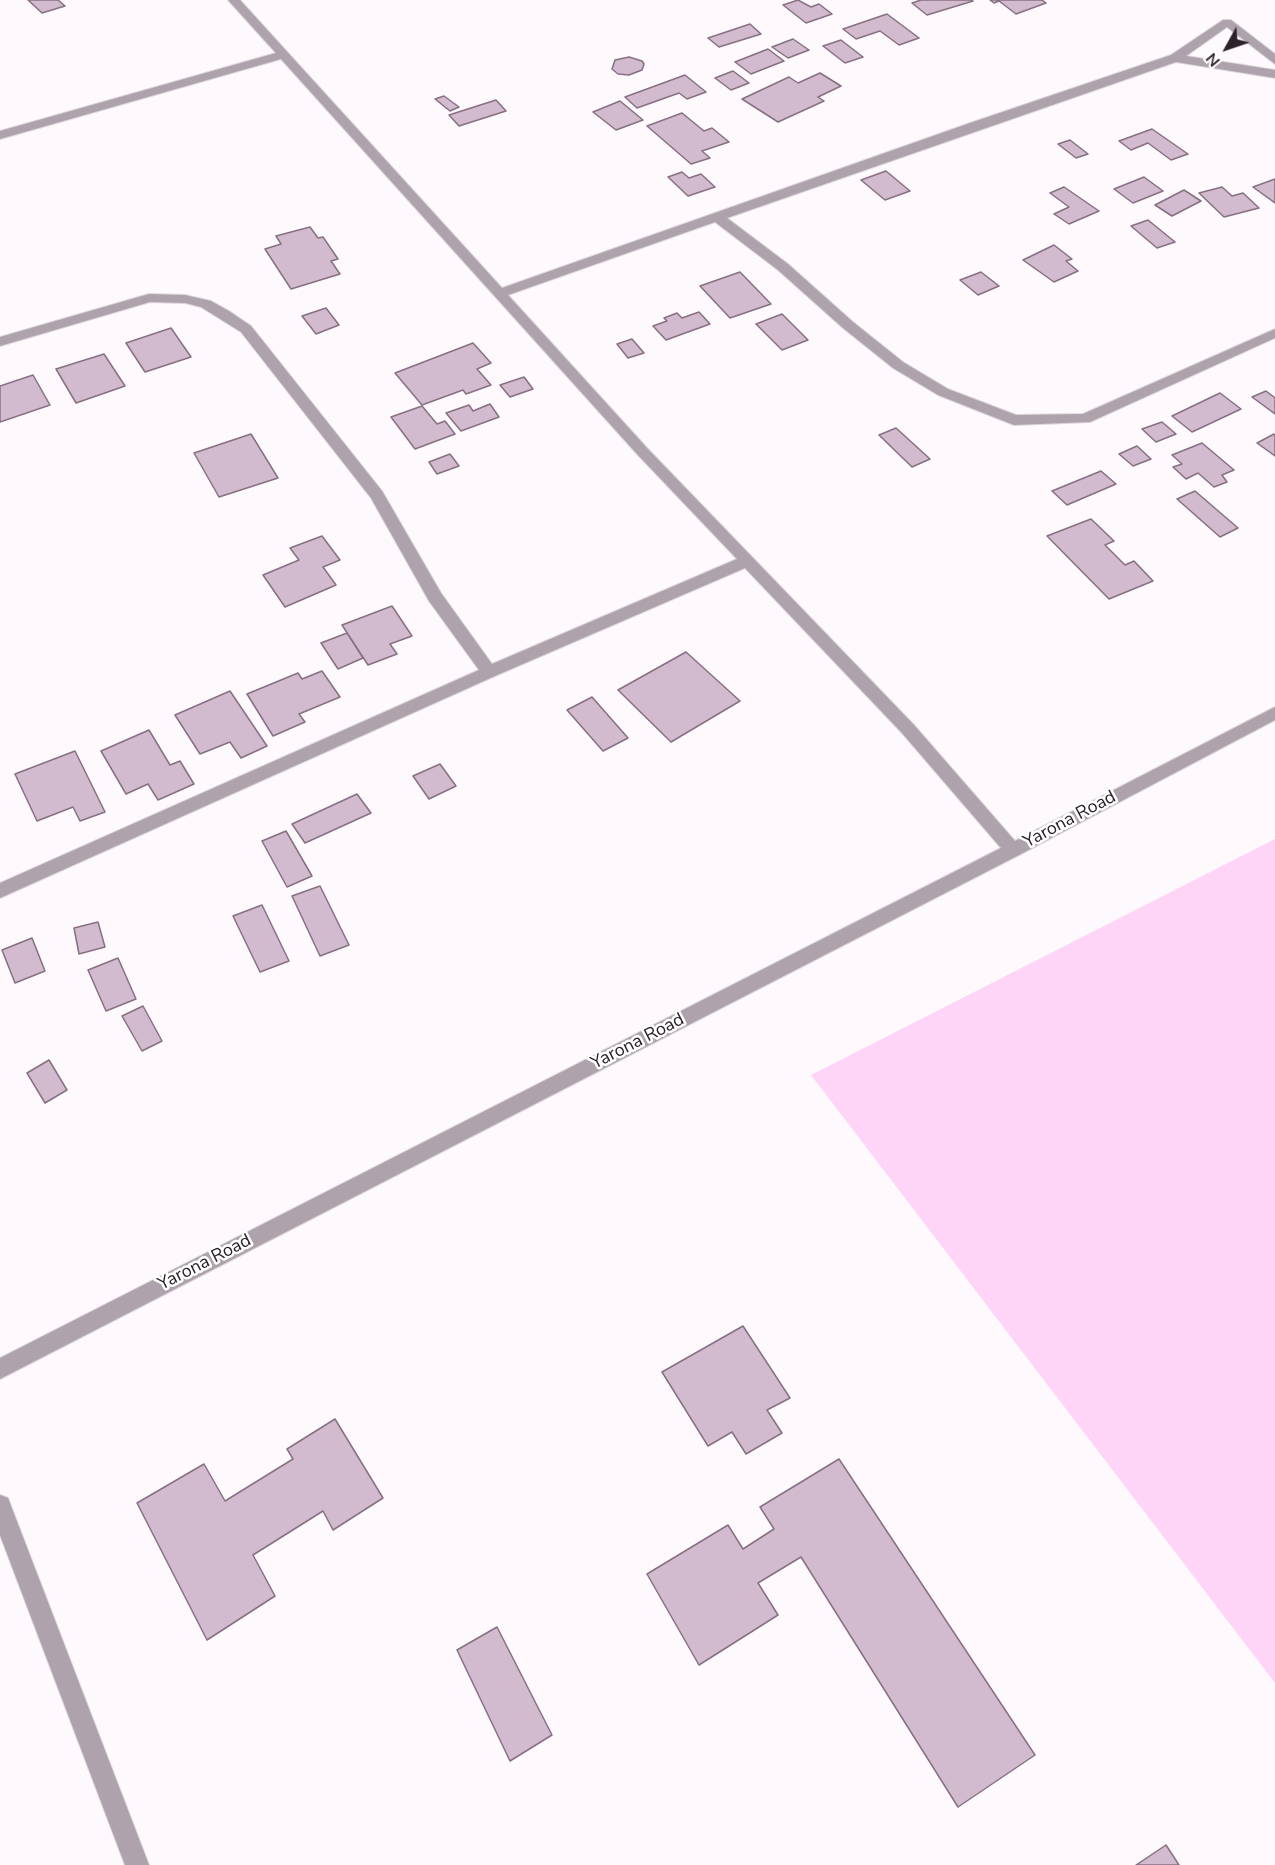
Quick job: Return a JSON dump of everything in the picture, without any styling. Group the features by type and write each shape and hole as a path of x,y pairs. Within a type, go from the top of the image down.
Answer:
{"street":[{"path":"234,0 642,451 908,729 1013,850"},
{"path":"500,293 719,218 974,126 1175,58 1227,22 1275,60"},
{"path":"0,135 283,55"},
{"path":"1175,58 1275,74"},
{"path":"719,218 783,267 898,365 943,392 1014,420 1085,419 1275,333"},
{"path":"0,342 149,298 185,299 206,304 246,329 377,495 435,597 489,672"},
{"path":"0,891 489,672 747,561"},
{"name":"Yarona Road","path":"0,1369 1013,850 1275,713"},
{"path":"0,1506 137,1865"}],"shaded area":[{"path":"1275,839 1275,1683 811,1075"}],"building":[{"path":"28,0 58,0 65,6 42,13"},
{"path":"798,0 811,7 819,4 832,14 806,23 783,5"},
{"path":"921,0 973,1 927,15 912,3"},
{"path":"990,0 1042,0 1046,3 1016,14 999,1 994,3"},
{"path":"887,14 919,38 899,45 880,31 856,39 843,29"},
{"path":"750,24 761,34 719,47 708,38"},
{"path":"793,39 809,50 788,58 772,47"},
{"path":"841,40 863,57 845,63 823,46"},
{"path":"768,49 784,61 751,74 735,62"},
{"path":"629,57 642,61 644,64 642,70 629,75 618,74 612,69 615,60"},
{"path":"733,71 749,83 731,90 715,78"},
{"path":"820,73 841,86 818,97 824,101 778,122 742,99 789,77 798,83"},
{"path":"685,75 706,92 687,99 679,93 637,108 625,97"},
{"path":"444,96 459,107 450,111 435,99"},
{"path":"496,100 506,111 459,126 449,115"},
{"path":"620,101 643,120 616,130 593,112"},
{"path":"682,113 704,131 712,128 729,142 702,151 710,158 691,164 647,126"},
{"path":"1152,129 1188,154 1171,160 1148,143 1131,150 1119,141"},
{"path":"1070,140 1088,154 1076,158 1058,144"},
{"path":"886,171 910,191 885,200 861,180"},
{"path":"682,172 689,178 701,174 715,187 688,196 668,177"},
{"path":"1144,177 1163,191 1133,203 1114,189"},
{"path":"1275,179 1275,203 1253,187"},
{"path":"1064,187 1099,211 1069,224 1054,214 1069,207 1050,193"},
{"path":"1222,187 1232,196 1243,193 1259,208 1224,217 1199,193"},
{"path":"1184,190 1201,201 1172,216 1155,205"},
{"path":"1148,220 1175,242 1157,248 1131,226"},
{"path":"310,227 318,238 323,237 338,259 331,261 340,274 291,289 265,249 281,244 276,236"},
{"path":"1054,245 1072,259 1066,261 1078,271 1054,282 1023,260"},
{"path":"740,272 771,304 730,318 700,286"},
{"path":"981,272 999,286 978,295 960,280"},
{"path":"326,308 339,325 316,334 302,316"},
{"path":"699,312 710,324 666,340 653,326 667,321 664,318 677,313 682,318"},
{"path":"782,314 808,340 782,350 756,324"},
{"path":"171,328 191,357 145,372 126,343"},
{"path":"632,339 644,353 628,358 617,344"},
{"path":"473,343 491,363 477,369 491,385 466,394 463,390 422,405 395,373"},
{"path":"104,354 125,386 76,403 56,369"},
{"path":"33,375 50,405 0,422 0,386"},
{"path":"524,377 533,389 510,397 500,385"},
{"path":"1266,391 1275,398 1275,414 1252,397"},
{"path":"1220,393 1241,409 1192,432 1172,416"},
{"path":"490,404 499,417 461,431 446,413 469,405 473,411"},
{"path":"422,406 437,424 445,421 455,434 415,449 391,417"},
{"path":"1162,422 1176,434 1156,442 1142,429"},
{"path":"896,428 930,459 912,467 879,435"},
{"path":"251,434 278,478 219,497 194,453"},
{"path":"1275,435 1275,456 1257,443"},
{"path":"1202,443 1234,470 1222,475 1227,482 1214,487 1198,473 1186,479 1173,467 1182,464 1172,455"},
{"path":"1137,446 1151,459 1133,466 1119,454"},
{"path":"450,454 459,466 437,474 429,462"},
{"path":"1101,471 1116,484 1067,505 1052,491"},
{"path":"1195,491 1238,528 1220,537 1177,499"},
{"path":"1091,519 1114,541 1105,545 1125,565 1134,561 1153,581 1109,599 1047,536"},
{"path":"322,536 340,560 323,567 336,585 285,607 263,575 299,560 290,548"},
{"path":"392,606 412,636 390,644 397,654 368,665 342,625"},
{"path":"347,633 363,658 338,669 321,643"},
{"path":"686,652 740,701 671,742 618,690"},
{"path":"322,671 340,697 299,714 305,722 273,736 247,694 298,673 302,679"},
{"path":"230,691 267,746 241,758 230,742 200,754 175,715"},
{"path":"592,697 628,738 603,751 567,710"},
{"path":"149,730 170,765 180,761 194,784 158,800 148,784 126,794 101,751"},
{"path":"75,751 105,812 80,821 73,807 37,821 15,774"},
{"path":"440,764 456,786 429,799 413,776"},
{"path":"357,794 371,813 305,843 292,824"},
{"path":"286,831 312,876 287,887 262,841"},
{"path":"320,886 349,945 320,956 292,896"},
{"path":"262,905 289,961 260,972 233,916"},
{"path":"98,922 105,947 79,954 74,928"},
{"path":"32,938 45,971 15,983 2,950"},
{"path":"118,958 136,999 106,1011 88,970"},
{"path":"143,1006 162,1041 142,1051 122,1016"},
{"path":"49,1060 67,1090 45,1103 27,1073"},
{"path":"743,1326 790,1398 767,1410 782,1433 746,1454 732,1432 708,1446 662,1372"},
{"path":"335,1419 383,1498 333,1530 323,1511 253,1555 275,1596 207,1640 137,1503 204,1464 225,1501 293,1459 287,1449"},
{"path":"839,1459 1035,1755 958,1807 801,1557 758,1583 778,1615 699,1665 647,1574 728,1525 743,1549 774,1529 760,1507"},
{"path":"497,1627 552,1735 510,1761 457,1650"},
{"path":"1166,1845 1179,1865 1136,1865"}]}
